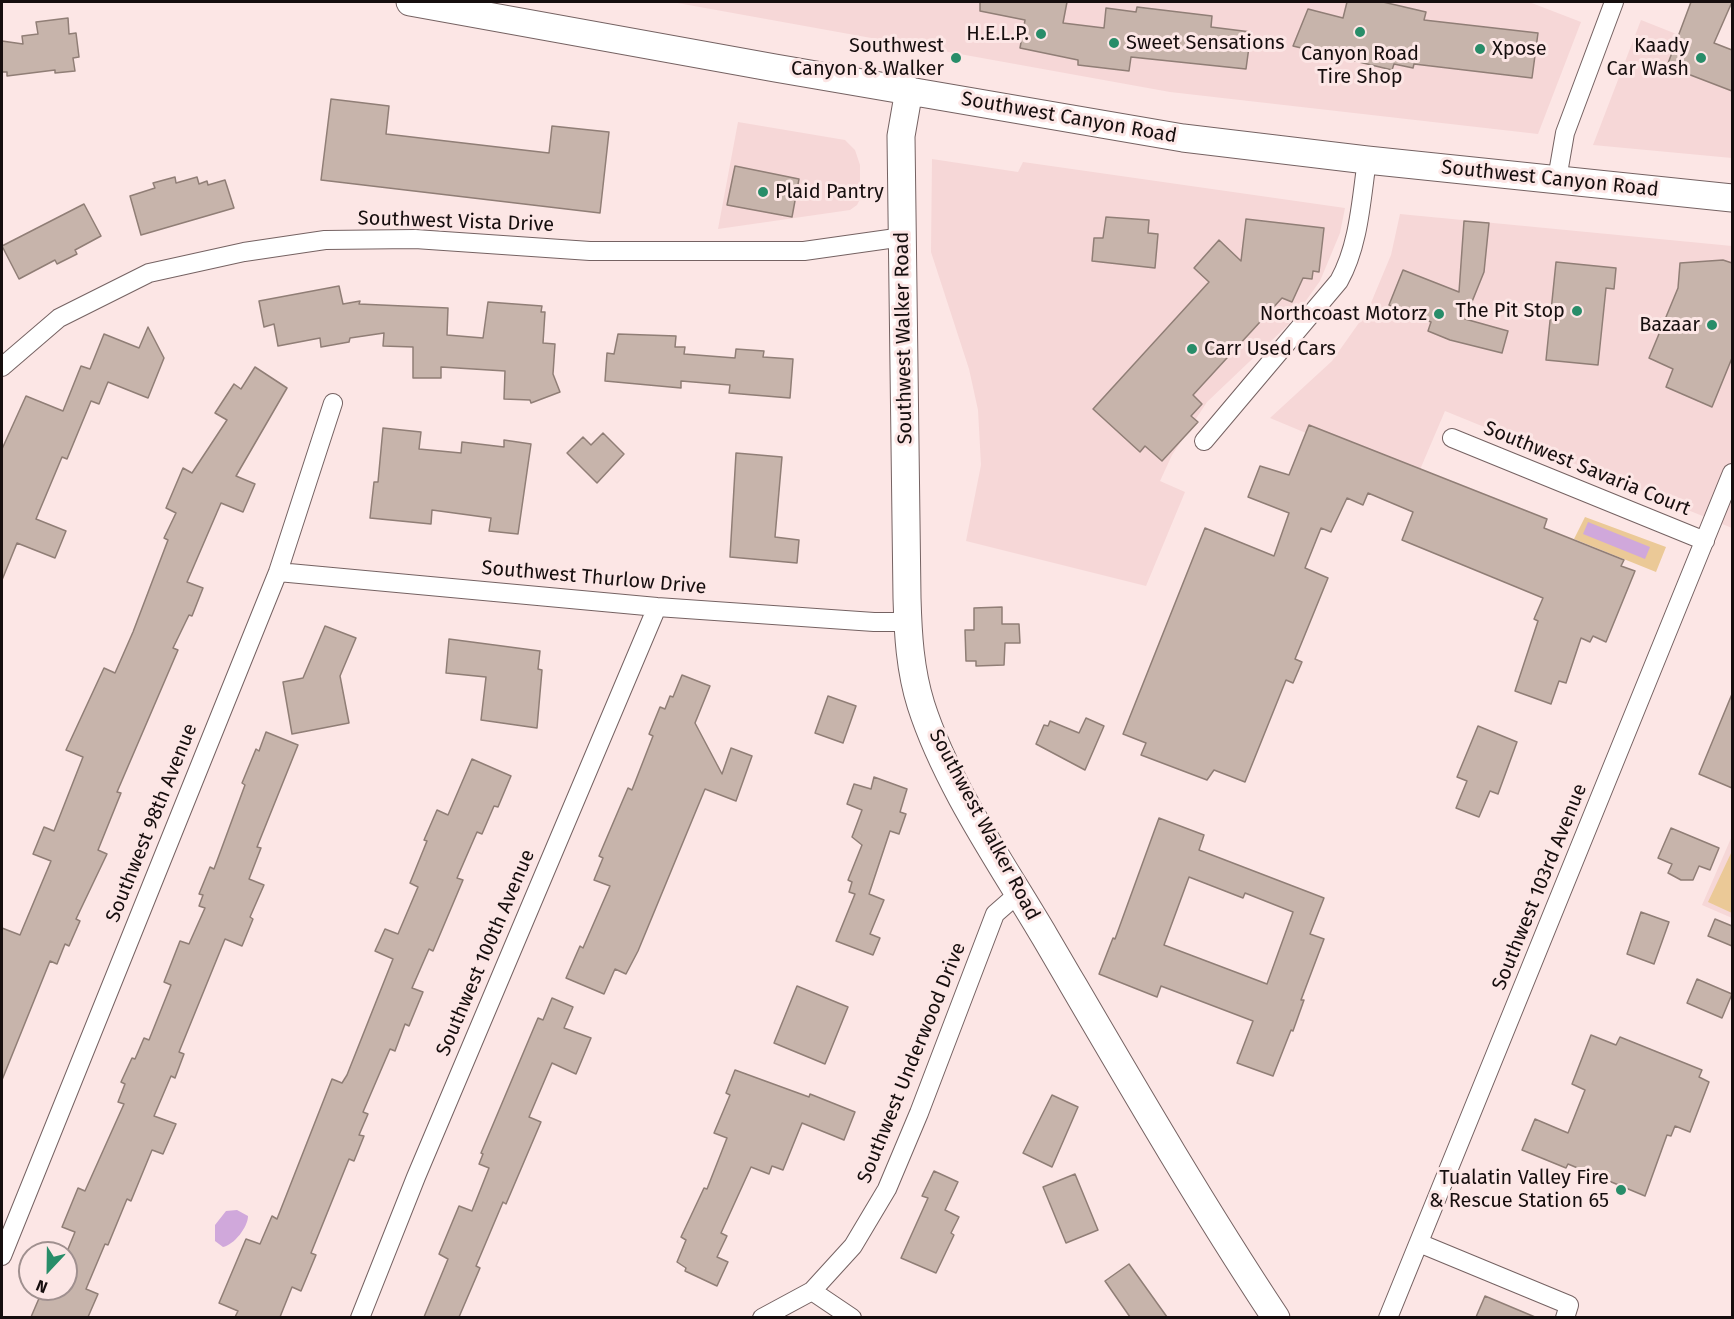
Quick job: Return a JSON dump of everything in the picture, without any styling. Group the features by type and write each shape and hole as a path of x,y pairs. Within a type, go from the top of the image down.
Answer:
{"main road":[{"name":"Southwest Canyon Road","path":"410,2 1183,138 1367,160 1732,198"},
{"name":"Southwest Walker Road","path":"909,90 902,136 908,622 911,665 921,705 936,744 1019,893 1177,1161 1276,1317"}],"street":[{"path":"1557,179 1565,133 1614,2"},
{"path":"1204,441 1339,281 1348,264 1355,239 1367,160"},
{"name":"Southwest Vista Drive","path":"2,367 59,318 149,273 244,252 325,240 415,239 590,251 804,251 903,237"},
{"name":"Southwest 98th Avenue","path":"2,1256 278,572 333,402"},
{"name":"Southwest Savaria Court","path":"1452,438 1705,541"},
{"name":"Southwest 103rd Avenue","path":"1388,1317 1732,473"},
{"name":"Southwest Thurlow Drive","path":"278,572 657,608 874,622 908,622"},
{"name":"Southwest 100th Avenue","path":"360,1317 416,1177 657,608"},
{"name":"Southwest Underwood Drive","path":"762,1317 812,1291 853,1246 887,1189 919,1113 995,914 1019,893"},
{"path":"1419,1243 1569,1305 1565,1317"},
{"path":"812,1291 852,1317"}],"shaded area":[{"path":"672,2 1529,2 1581,22 1538,134 1170,92"},
{"path":"1641,20 1732,56 1732,158 1593,145"},
{"path":"738,122 845,140 855,150 860,165 860,199 857,205 850,210 718,229"},
{"path":"932,159 1018,172 1023,162 1345,208 1340,233 1320,281 1290,323 1207,402 1172,455 1160,481 1185,492 1146,586 966,541 981,465 978,410 969,369 931,252"},
{"path":"1400,214 1732,246 1732,528 1445,411 1416,479 1270,418 1332,361 1368,310 1391,255"},
{"path":"1585,517 1666,547 1656,572 1574,539"},
{"path":"1588,522 1650,547 1645,559 1583,534"},
{"path":"1732,836 1732,918 1702,905"},
{"path":"1732,851 1732,913 1708,902"},
{"path":"237,1210 248,1216 246,1225 236,1239 223,1247 215,1241 215,1225 226,1211"}],"building":[{"path":"980,2 1067,2 1063,23 1104,28 1106,8 1136,12 1137,7 1212,16 1211,27 1251,32 1246,69 1131,57 1129,71 1078,65 1078,60 1020,48 1025,20 980,11"},
{"path":"1347,2 1383,2 1426,12 1424,20 1538,33 1532,78 1414,64 1413,68 1394,64 1392,70 1293,46 1308,9 1343,18"},
{"name":"Kaady Car Wash","path":"1691,2 1732,2 1714,43 1732,50 1732,91 1667,66"},
{"path":"68,18 69,34 76,33 79,57 73,58 75,71 55,73 55,70 7,76 7,72 2,72 2,41 23,44 22,36 38,34 36,22"},
{"path":"331,99 389,106 386,134 549,153 552,126 609,132 600,213 321,180"},
{"name":"Plaid Pantry","path":"735,166 799,179 792,217 727,205"},
{"path":"175,177 176,183 197,177 199,184 207,181 208,185 225,180 234,208 141,235 130,196 155,188 153,183"},
{"path":"84,204 101,236 75,250 77,254 57,264 55,260 19,279 2,246"},
{"path":"1106,217 1149,220 1148,233 1158,234 1155,268 1092,261 1094,238 1103,238"},
{"name":"Carr Used Cars","path":"1246,219 1324,228 1319,272 1313,271 1312,279 1303,278 1292,302 1282,298 1193,395 1202,404 1191,416 1198,422 1162,461 1145,446 1140,452 1093,409 1209,282 1194,268 1219,240 1241,261"},
{"path":"1464,221 1489,223 1484,272 1465,319 1508,331 1502,353 1450,340 1428,331 1431,322 1389,305 1403,270 1459,292"},
{"name":"Bazaar","path":"1723,260 1732,263 1732,358 1712,407 1666,387 1673,369 1649,358 1678,288 1680,263"},
{"name":"The Pit Stop","path":"1556,262 1616,268 1614,289 1606,288 1598,365 1546,360"},
{"path":"339,286 343,304 360,301 359,304 448,308 447,335 483,338 488,302 542,306 541,312 545,312 543,343 555,344 553,374 560,392 531,403 530,400 504,399 505,371 441,367 441,378 413,378 413,347 383,346 384,333 350,338 349,342 321,347 320,338 278,346 274,324 264,327 259,301"},
{"path":"148,327 164,358 148,398 108,382 99,404 91,401 67,459 62,457 36,519 66,531 55,558 17,543 2,580 2,449 26,396 63,411 81,366 90,369 104,334 139,348"},
{"path":"618,334 676,336 675,347 685,347 684,354 735,358 736,349 764,351 763,357 793,359 790,398 729,393 730,385 681,381 681,388 605,381 607,353 614,354"},
{"path":"255,367 287,388 236,476 255,484 243,512 221,503 187,582 203,588 192,616 189,615 173,648 178,650 117,792 121,793 98,850 107,854 76,919 80,921 69,946 65,944 57,964 50,961 2,1080 2,928 20,935 51,861 33,854 44,827 54,831 83,757 66,750 104,668 115,673 133,632 168,540 164,538 176,513 166,508 183,468 192,473 227,420 215,413 234,384 241,389"},
{"path":"1309,425 1547,519 1544,528 1624,560 1621,566 1635,571 1606,642 1593,636 1590,642 1581,638 1566,683 1559,681 1551,704 1515,691 1538,621 1534,619 1543,598 1402,540 1413,512 1368,493 1363,505 1347,498 1331,532 1321,528 1305,568 1328,578 1295,659 1302,662 1293,683 1286,680 1245,782 1214,770 1207,780 1141,755 1146,743 1123,734 1205,528 1274,556 1289,513 1248,497 1260,466 1289,475"},
{"path":"383,428 421,432 419,449 461,453 462,442 504,447 504,440 531,444 518,534 489,531 491,518 432,510 431,524 370,518 374,482 378,482"},
{"path":"603,433 624,454 597,483 567,453 583,437 591,445"},
{"path":"736,453 782,457 775,537 799,540 797,563 730,557"},
{"path":"1002,607 1002,624 1019,624 1020,643 1005,643 1004,665 976,666 976,661 966,661 965,630 974,630 974,608"},
{"path":"325,626 356,638 340,676 349,723 292,734 283,682 303,678"},
{"path":"449,639 540,651 538,669 542,670 537,728 481,720 486,677 446,673"},
{"path":"682,675 710,686 695,723 722,774 731,748 752,756 736,801 705,789 638,951 626,974 615,969 604,994 566,978 580,946 583,948 610,886 594,880 603,858 599,856 628,788 632,790 653,736 649,734 660,707 665,709"},
{"path":"1732,694 1732,788 1699,774"},
{"path":"828,696 856,706 843,743 815,733"},
{"path":"1086,718 1104,726 1085,770 1036,744 1044,725 1048,726 1050,721 1079,733"},
{"path":"1478,726 1517,742 1498,794 1490,791 1479,817 1456,808 1467,781 1457,777"},
{"path":"266,732 298,745 257,847 261,848 249,879 264,885 250,917 253,919 242,946 225,939 179,1052 184,1054 175,1078 171,1076 154,1116 176,1124 163,1154 152,1150 131,1201 127,1199 108,1245 105,1244 86,1289 98,1294 88,1317 31,1317 38,1301 78,1301 78,1241 71,1241 75,1232 62,1227 78,1188 85,1191 124,1104 118,1102 125,1084 121,1082 144,1038 149,1040 171,985 164,982 180,941 189,944 205,908 199,906 203,895 199,894 210,867 214,869 245,785 242,783 256,749 259,751"},
{"path":"472,759 511,776 498,807 494,806 482,834 477,832 457,878 463,880 433,951 429,949 412,988 423,992 409,1026 405,1024 395,1051 390,1049 363,1112 368,1114 359,1135 364,1136 354,1161 349,1159 311,1253 316,1255 301,1291 292,1287 280,1317 235,1317 238,1311 219,1303 246,1239 260,1244 272,1216 277,1219 332,1079 342,1083 347,1075 393,959 375,951 385,929 398,934 418,887 410,883 427,841 424,840 437,810 448,815"},
{"path":"874,777 907,789 900,812 906,814 899,834 890,831 869,894 884,900 870,934 880,938 873,955 836,941 855,894 849,892 852,882 848,880 862,845 852,837 862,810 847,804 854,784 871,789"},
{"path":"1159,818 1204,835 1199,850 1324,898 1310,934 1324,939 1301,1000 1304,1000 1293,1031 1291,1030 1273,1076 1237,1063 1253,1021 1161,986 1157,997 1099,974 1113,938 1115,939","holes":["1189,877 1243,898 1245,893 1293,912 1267,984 1164,945"]},
{"path":"1671,828 1719,848 1710,870 1699,866 1693,880 1681,880 1668,873 1672,864 1658,858"},
{"path":"1641,912 1669,922 1654,964 1627,954"},
{"path":"1715,919 1732,926 1732,946 1708,936"},
{"path":"1697,979 1732,994 1722,1018 1687,1003"},
{"path":"797,986 848,1007 825,1064 774,1043"},
{"path":"552,998 573,1007 564,1028 591,1038 576,1074 552,1063 529,1117 541,1122 506,1204 503,1202 476,1266 480,1268 459,1317 424,1317 448,1259 439,1254 459,1206 472,1211 489,1168 479,1164 483,1154 481,1153 538,1018 543,1020"},
{"path":"1591,1035 1616,1045 1620,1037 1702,1070 1699,1077 1709,1082 1690,1132 1675,1126 1671,1136 1667,1135 1645,1196 1568,1164 1566,1168 1522,1150 1535,1119 1568,1133 1585,1090 1572,1084"},
{"path":"735,1070 809,1097 810,1094 855,1112 844,1140 802,1123 783,1170 772,1166 769,1174 751,1167 721,1233 727,1236 717,1257 728,1262 717,1286 685,1271 686,1268 677,1262 686,1240 681,1237 704,1188 707,1189 727,1138 714,1133 730,1095 726,1093"},
{"path":"1052,1095 1078,1107 1052,1167 1023,1153"},
{"path":"934,1171 958,1182 945,1210 959,1217 951,1233 954,1235 936,1273 901,1258 928,1198 922,1196"},
{"path":"1075,1174 1098,1230 1066,1243 1043,1187"},
{"path":"1129,1264 1167,1317 1130,1317 1105,1281"},
{"path":"1485,1296 1535,1317 1476,1317"}],"place":[{"name":"Canyon Road Tire Shop","path":"1360,32"},
{"name":"H.E.L.P.","path":"1041,34"},
{"name":"Sweet Sensations","path":"1114,43"},
{"name":"Xpose","path":"1480,49"},
{"name":"Southwest Canyon & Walker","path":"956,58"},
{"name":"Kaady Car Wash","path":"1701,58"},
{"name":"Plaid Pantry","path":"763,192"},
{"name":"The Pit Stop","path":"1577,311"},
{"name":"Northcoast Motorz","path":"1439,314"},
{"name":"Bazaar","path":"1712,325"},
{"name":"Carr Used Cars","path":"1192,349"},
{"name":"Tualatin Valley Fire & Rescue Station 65","path":"1621,1190"}]}
